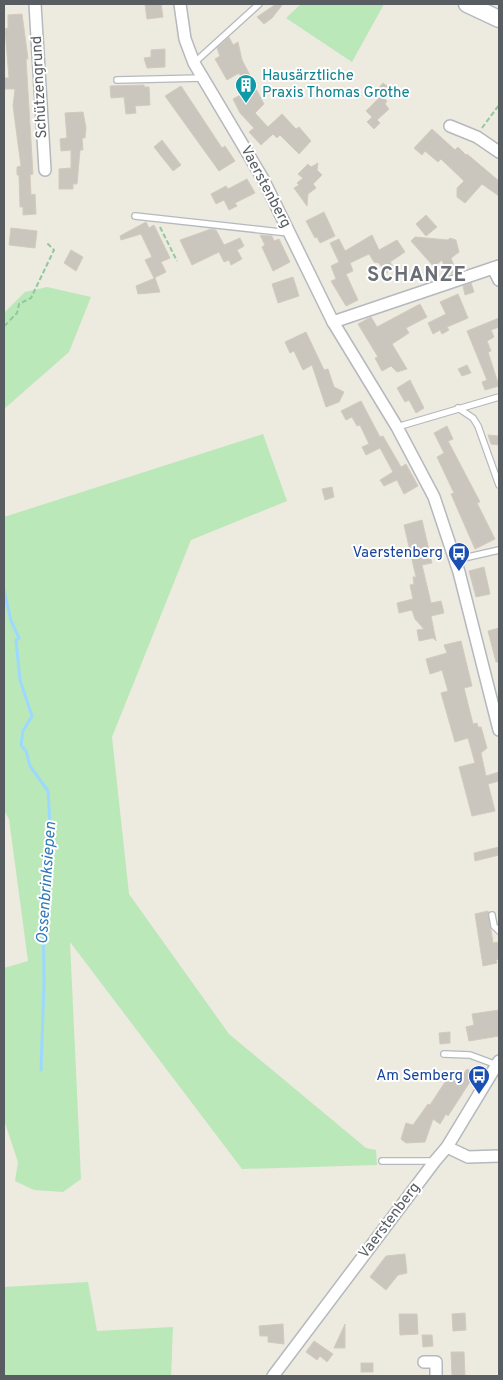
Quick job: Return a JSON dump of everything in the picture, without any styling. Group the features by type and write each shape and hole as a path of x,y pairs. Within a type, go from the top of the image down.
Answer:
{"main road":[{"path":"468,4 499,19"}],"street":[{"name":"Schützengrund","path":"35,4 45,170"},
{"name":"Vaerstenberg","path":"180,4 185,39 194,63 262,179 333,322 397,427 434,497 455,560 498,717 499,730"},
{"path":"450,126 477,136 499,152"},
{"path":"333,322 496,267 499,280"},
{"name":"Vaerstenberg","path":"273,1376 447,1147 498,1063"},
{"path":"447,1147 468,1157 499,1156"},
{"path":"424,1362 436,1362 436,1376"}],"lane":[{"path":"194,63 259,4"},
{"path":"117,80 203,78"},
{"path":"135,216 289,233"},
{"path":"397,427 499,397"},
{"path":"458,408 467,412 478,426 499,485"},
{"path":"455,560 499,550"},
{"path":"492,914 494,926 499,931"},
{"path":"444,1054 470,1055 498,1063"},
{"path":"382,1161 435,1161"}],"path":[{"path":"477,136 499,105"},
{"path":"156,218 177,261"},
{"path":"4,326 17,313 19,304 31,298 54,250 46,242"}],"green space":[{"path":"301,4 384,4 352,62 286,18"},
{"path":"47,287 91,297 69,352 4,409 4,313 25,292"},
{"path":"263,434 287,501 191,540 112,737 129,894 229,1034 366,1148 376,1150 377,1165 242,1169 70,942 81,1179 63,1192 34,1190 15,1181 18,1162 4,1120 4,968 28,961 9,819 4,811 4,517"},
{"path":"88,1282 97,1331 173,1327 171,1376 4,1376 4,1287"}],"building":[{"path":"145,4 161,4 163,17 147,19"},
{"path":"276,4 283,4 272,18 264,24 257,17"},
{"path":"22,14 28,59 26,59 33,174 30,175 31,195 35,194 36,214 23,215 23,207 20,207 19,175 17,175 17,167 21,166 13,106 15,89 4,89 4,78 9,78 5,29 8,28 8,15"},
{"path":"229,37 233,45 238,42 242,60 252,79 244,83 239,73 227,80 215,59 220,56 217,48"},
{"path":"165,49 165,67 147,68 144,58 151,57 151,50"},
{"path":"383,83 391,89 384,96 377,90"},
{"path":"144,85 144,87 149,87 150,105 135,106 136,113 126,114 124,97 111,98 110,86"},
{"path":"181,86 222,148 225,146 235,161 219,171 165,96"},
{"path":"255,87 264,104 255,113 268,127 282,114 296,129 299,127 311,141 299,154 280,135 277,138 273,134 261,145 249,132 254,128 240,113 233,99"},
{"path":"381,96 387,101 385,104 389,109 377,120 380,123 374,129 367,122 372,117 366,111"},
{"path":"83,112 86,128 85,138 82,138 83,150 80,150 77,184 73,184 73,189 59,189 59,169 71,168 71,150 61,151 60,139 67,138 65,113"},
{"path":"432,129 455,150 458,147 499,181 499,196 482,184 465,203 457,197 457,188 464,181 441,159 438,162 425,151 422,155 414,148"},
{"path":"162,140 181,165 173,171 154,147"},
{"path":"318,163 317,170 322,175 313,184 316,188 308,194 307,206 294,188 299,185 297,183 303,178 298,174 308,164 311,167"},
{"path":"247,179 255,193 235,203 237,206 229,210 224,200 216,204 211,194 226,186 228,189"},
{"path":"324,212 335,236 320,243 317,237 315,238 306,221"},
{"path":"426,215 437,227 426,236 416,224"},
{"path":"146,222 149,228 154,225 170,258 161,262 166,272 154,278 145,260 152,257 141,234 121,240 120,236"},
{"path":"11,228 37,231 35,248 9,245"},
{"path":"211,229 216,230 224,245 240,238 244,246 237,250 242,259 231,265 229,260 224,262 219,252 192,265 180,240"},
{"path":"260,235 272,236 274,241 279,239 290,262 273,271 262,247 265,245"},
{"path":"372,235 379,250 397,240 405,252 390,262 394,268 386,273 379,263 374,262 369,254 350,263 353,271 346,274 358,300 346,306 331,281 336,279 331,266 339,262 330,243 339,239 345,251"},
{"path":"415,237 448,240 450,238 456,240 459,252 451,258 456,271 447,275 442,260 434,267 411,241"},
{"path":"71,250 83,257 76,271 64,263"},
{"path":"293,277 299,296 278,303 272,284"},
{"path":"155,278 160,292 138,294 136,286"},
{"path":"471,283 474,292 465,295 463,286"},
{"path":"458,294 468,318 447,327 449,330 442,334 440,330 433,334 428,323 446,314 440,302"},
{"path":"420,304 427,317 406,328 409,333 392,344 407,369 397,372 391,366 382,371 375,358 378,357 358,324 371,317 377,327"},
{"path":"499,318 499,327 491,330 494,337 487,341 491,351 488,352 499,386 485,390 482,382 487,380 467,331"},
{"path":"306,332 324,370 328,369 334,387 344,392 339,402 326,407 312,365 303,370 294,351 290,353 285,342"},
{"path":"467,365 471,373 462,376 458,369"},
{"path":"410,380 424,408 416,413 409,400 405,402 397,388"},
{"path":"361,401 380,437 383,436 401,467 406,464 418,486 404,494 397,480 384,486 380,480 393,472 380,448 366,455 362,447 369,444 360,425 357,426 352,417 346,420 341,411"},
{"path":"447,426 453,439 448,441 480,502 477,503 495,539 475,549 451,494 454,493 437,457 444,453 434,433"},
{"path":"488,435 499,436 499,445 491,444"},
{"path":"332,487 334,497 325,500 322,489"},
{"path":"422,520 432,563 422,565 431,603 441,601 444,613 431,616 436,641 433,638 419,641 417,630 424,629 415,619 412,610 399,613 397,603 413,599 410,585 414,584 413,577 416,577 404,525"},
{"path":"484,567 490,594 476,597 469,571"},
{"path":"499,628 499,662 496,662 488,631"},
{"path":"461,641 472,686 464,688 473,724 477,723 478,727 481,727 487,748 481,753 486,776 499,772 499,781 488,784 495,811 472,816 459,767 475,763 468,738 455,742 441,693 448,691 442,670 430,674 426,659 447,653 444,645"},
{"path":"499,847 499,855 475,861 474,853"},
{"path":"488,911 493,943 499,942 499,959 496,960 497,963 483,966 475,914"},
{"path":"499,1010 499,1036 469,1041 466,1027 474,1025 472,1014"},
{"path":"450,1032 450,1043 440,1044 439,1033"},
{"path":"467,1069 475,1074 448,1116 446,1114 440,1124 433,1119 425,1142 406,1143 401,1139 406,1123 413,1125 428,1104 430,1105 453,1070 462,1076"},
{"path":"405,1254 407,1273 398,1275 386,1290 370,1277 386,1256"},
{"path":"465,1313 466,1330 453,1331 452,1314"},
{"path":"399,1314 417,1314 418,1334 400,1335"},
{"path":"283,1324 284,1344 268,1342 268,1336 260,1336 259,1326"},
{"path":"345,1324 345,1348 334,1348"},
{"path":"422,1335 432,1335 433,1346 423,1347"},
{"path":"314,1341 333,1354 327,1362 320,1356 317,1360 306,1352"},
{"path":"451,1352 464,1352 465,1376 452,1376"},
{"path":"361,1363 373,1363 373,1372 361,1372"}],"waterway":[{"name":"Ossenbrinksiepen","path":"4,590 11,621 19,638 16,640 20,680 32,716 23,731 21,745 26,751 30,766 48,791 50,823 53,832 43,901 44,983 41,1070"}],"place":[{"name":"Hausärztliche Praxis Thomas Grothe","path":"246,104"},
{"name":"Vaerstenberg","path":"459,572"},
{"name":"Am Semberg","path":"479,1095"}],"district":[{"name":"SCHANZE","path":"417,276"}]}
